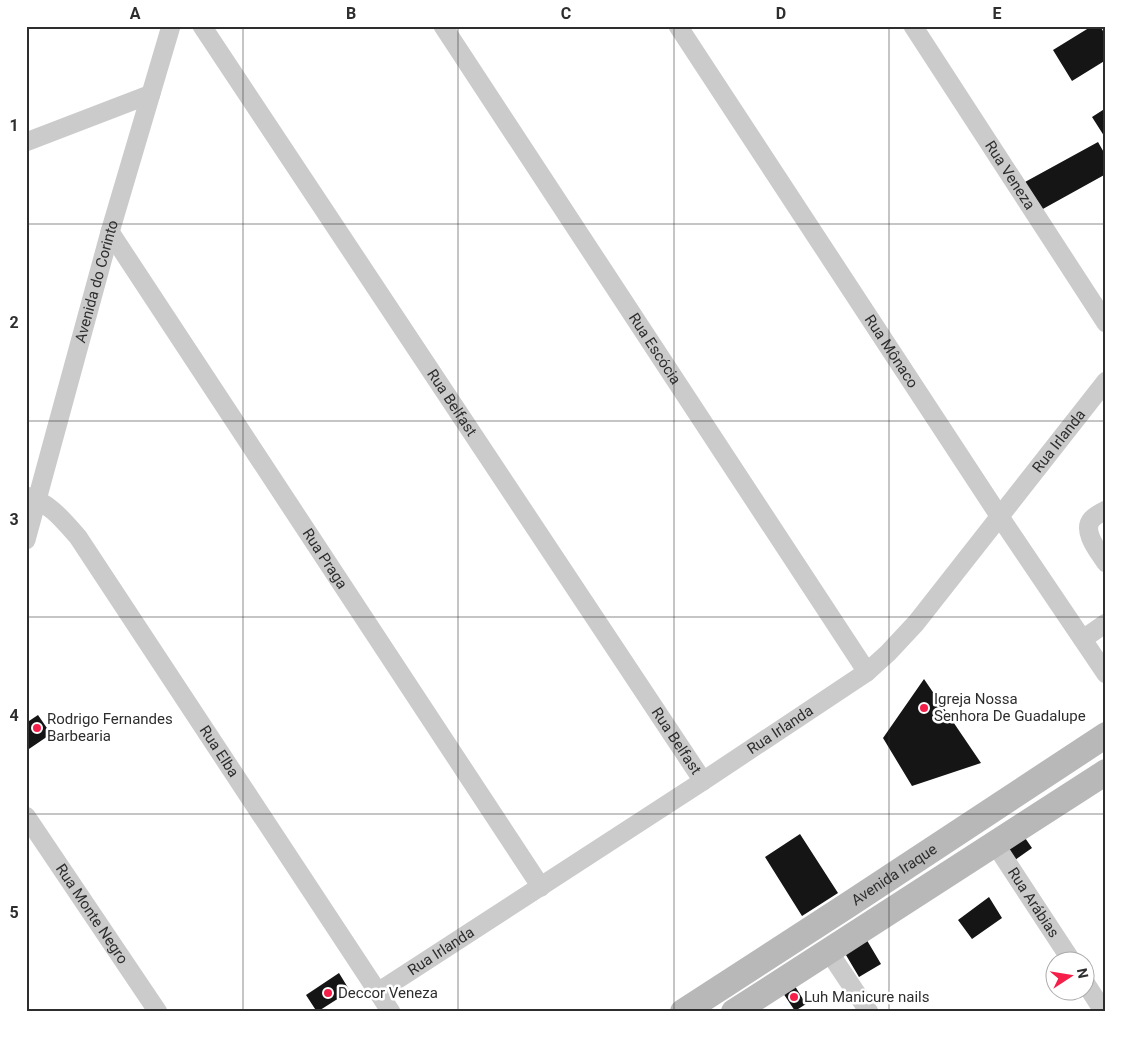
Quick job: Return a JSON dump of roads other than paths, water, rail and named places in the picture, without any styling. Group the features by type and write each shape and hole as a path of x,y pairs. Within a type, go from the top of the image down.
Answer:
{"street":[{"name":"Avenida do Corinto","path":"26,540 32,498 171,26"},
{"name":"Rua Belfast","path":"202,26 703,781"},
{"name":"Rua Escócia","path":"443,26 867,672"},
{"name":"Rua Mônaco","path":"678,26 1000,517 1106,674"},
{"name":"Rua Veneza","path":"913,26 1106,323"},
{"path":"26,142 151,94"},
{"name":"Rua Praga","path":"110,232 541,887"},
{"name":"Rua Irlanda","path":"378,992 867,672 916,623 1106,381"},
{"name":"Rua Elba","path":"32,498 55,512 67,524 90,555 391,1012"},
{"path":"1106,510 1092,519 1088,530 1106,563"},
{"path":"1083,639 1106,623"},
{"name":"Avenida Iraque","path":"683,1012 848,906 1106,734"},
{"name":"Avenida Iraque","path":"734,1012 1106,772"},
{"name":"Rua Monte Negro","path":"26,816 158,1012"},
{"name":"Rua Arábias","path":"995,844 1064,950"},
{"path":"829,952 869,1012"},
{"path":"1094,996 1104,1012"}],"place":[{"name":"Igreja Nossa Senhora De Guadalupe","path":"924,708"},
{"name":"Rodrigo Fernandes Barbearia","path":"37,728"},
{"name":"Deccor Veneza","path":"328,993"},
{"name":"Luh Manicure nails","path":"794,997"}]}
